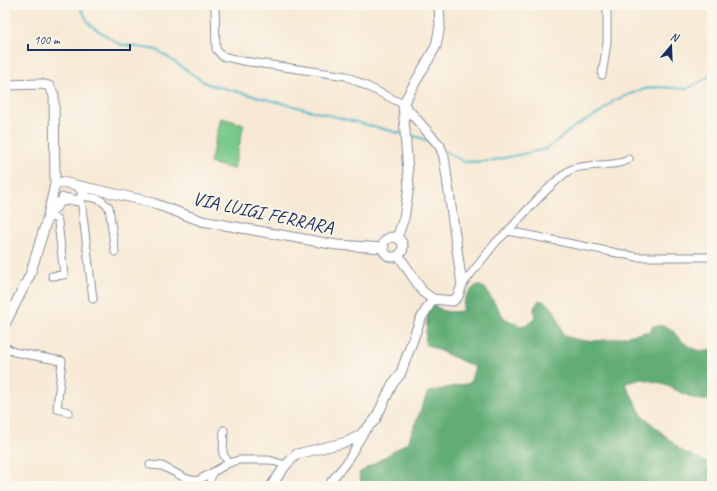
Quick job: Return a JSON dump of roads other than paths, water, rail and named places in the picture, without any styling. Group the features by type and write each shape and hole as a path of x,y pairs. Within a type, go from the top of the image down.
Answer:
{"street":[{"path":"215,5 216,49 222,56 243,62 346,76 406,107 440,146 445,168 462,285"},
{"path":"397,238 404,218 409,187 408,156 404,122 406,107 436,46 440,26 439,5"},
{"path":"602,75 607,43 607,5"},
{"path":"5,85 42,84 49,86 54,95 56,163 55,188 30,275 5,324"},
{"path":"271,486 297,454 347,442 360,435 367,428 374,420 393,383 400,376 420,320 433,299 453,301 458,296 462,285 497,241 545,192 570,170 593,164 621,164 629,159"},
{"path":"56,163 68,183 80,196 93,299"},
{"path":"68,183 58,182 55,188 58,196 80,196 100,199 109,207 115,252"},
{"path":"48,216 60,202 80,196"},
{"name":"VIA LUIGI FERRARA","path":"80,196 147,201 202,221 337,245 384,248 384,252 388,255 399,256 424,292 433,299"},
{"path":"48,216 57,219 58,222 64,274 52,276"},
{"path":"508,231 637,257 712,257"},
{"path":"384,248 387,240 392,237 401,240 403,244 399,256"},
{"path":"5,347 14,352 62,361 57,409 69,412"},
{"path":"330,486 331,480 346,463 367,428"},
{"path":"224,430 223,454 229,463"},
{"path":"150,465 162,466 187,480 196,481 212,474 229,463 239,460 256,459 278,462 286,466"},
{"path":"209,486 212,474"}],"waterway":[{"path":"79,5 90,25 119,44 157,50 207,84 403,134"},
{"path":"445,151 464,162 490,161 546,149 574,127 601,112 615,100 640,90 657,87 687,89 712,75"},
{"path":"409,135 421,138 434,145"}]}
